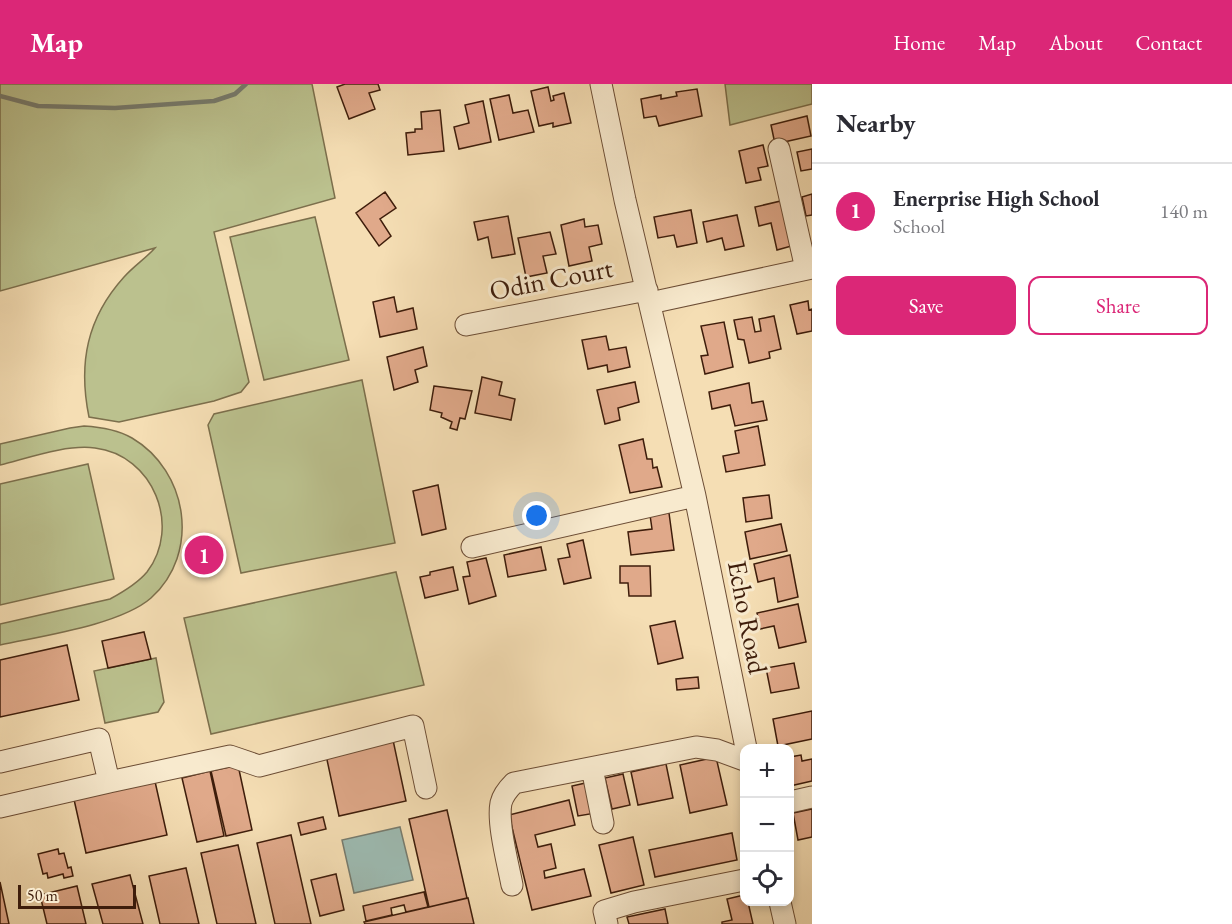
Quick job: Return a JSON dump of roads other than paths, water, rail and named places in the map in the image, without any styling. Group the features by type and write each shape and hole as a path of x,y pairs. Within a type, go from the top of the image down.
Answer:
{"street":[{"name":"Echo Road","path":"601,84 625,200 695,496 745,744"},
{"path":"648,296 809,269 779,149"},
{"name":"Odin Court","path":"466,325 648,296"},
{"path":"472,547 695,496"},
{"path":"0,807 230,756 259,766 413,726 426,788"},
{"path":"0,762 99,739 109,782"},
{"path":"512,885 500,815 501,802 506,791 514,783 696,747 717,750 740,759"},
{"path":"592,768 603,823"},
{"path":"794,801 812,797"},
{"path":"607,924 604,911 634,902 740,881"},
{"path":"781,906 785,924"}],"water":[{"path":"400,827 413,880 354,893 342,840"}],"waterway":[{"path":"0,96 38,106 115,108 214,101 235,94 246,84"}],"place":[{"name":"Enerprise High School","path":"204,555"}]}
